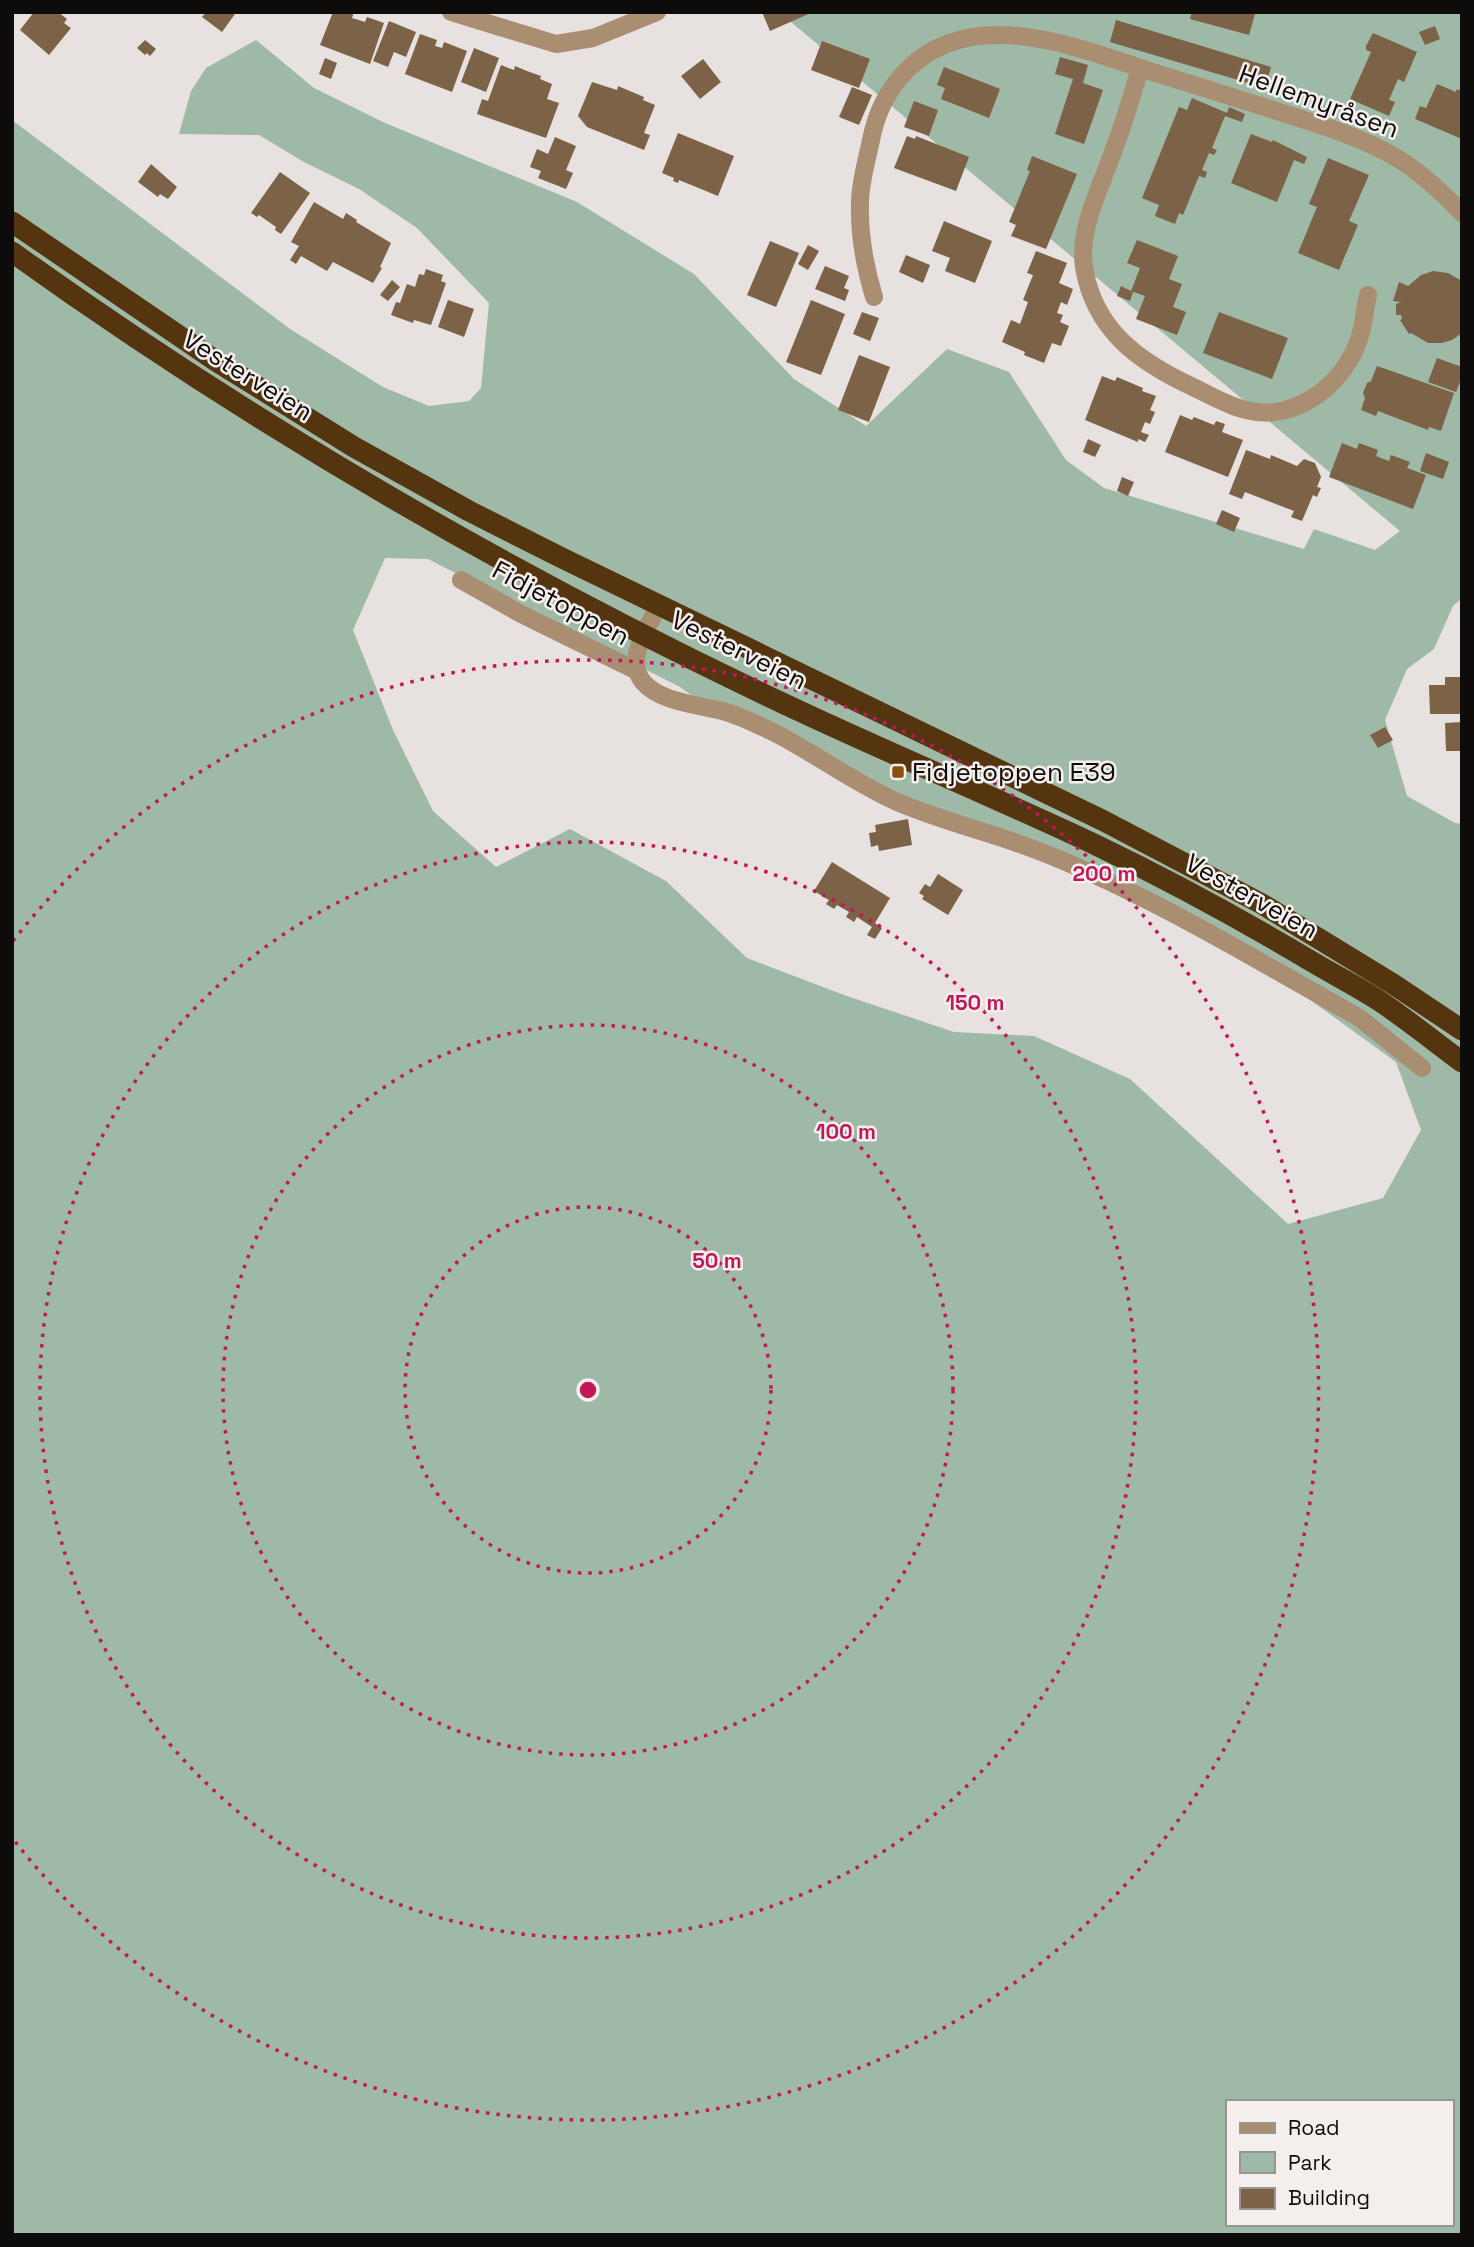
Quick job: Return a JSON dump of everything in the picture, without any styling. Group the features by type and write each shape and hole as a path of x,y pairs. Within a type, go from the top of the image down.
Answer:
{"highway":[{"name":"Vesterveien","path":"12,222 216,361 354,447 469,511 1104,821 1262,904 1393,984 1462,1030"},
{"name":"Vesterveien","path":"12,253 76,299 344,469 455,534 643,635 777,701 1096,845 1176,885 1251,925 1381,1002 1462,1062"}],"street":[{"path":"451,12 556,44 593,38 657,12"},
{"name":"Hellemyråsen","path":"874,297 863,240 860,201 873,128 881,106 897,79 931,50 954,40 975,36 1005,34 1064,44 1278,111 1369,143 1410,165 1431,181 1462,213"},
{"path":"1140,68 1127,114 1092,211 1084,247 1084,267 1091,293 1107,323 1122,343 1150,365 1229,404 1246,411 1280,411 1305,404 1318,396 1346,363 1359,338 1368,295"},
{"name":"Fidjetoppen","path":"461,580 520,614 637,671 643,681 658,693 729,713 773,733 892,800 949,822 1032,848 1133,894 1345,1009 1422,1069"},
{"name":"Fidjetoppen","path":"637,671 638,651 643,635 660,604"}],"green space":[{"path":"779,12 1462,12 1462,598 1453,606 1434,649 1407,669 1385,720 1407,796 1455,823 1462,824 1462,2235 12,2235 12,120 290,329 383,387 429,406 469,401 481,388 489,303 417,228 359,189 304,162 259,135 179,134 191,91 206,68 256,40 314,88 385,123 577,202 694,274 794,379 866,426 947,349 1009,372 1066,460 1104,488 1304,549 1314,529 1375,550 1400,531","holes":["385,558 428,559 680,687 695,698 903,797 1161,912 1280,978 1396,1062 1421,1130 1383,1198 1288,1224 1130,1079 1034,1036 954,1032 844,995 747,958 666,881 570,829 496,867 433,811 393,730 353,630"]}],"building":[{"path":"34,12 58,12 67,19 64,23 71,28 49,55 20,30"},
{"path":"206,12 235,14 222,32 202,17"},
{"path":"333,12 354,12 352,18 365,22 367,17 384,23 370,64 320,45"},
{"path":"762,12 813,12 770,31"},
{"path":"1192,12 1255,14 1249,35 1190,19"},
{"path":"1116,20 1271,67 1265,88 1110,42"},
{"path":"389,21 416,32 406,57 394,52 388,67 373,61"},
{"path":"1435,26 1440,39 1425,45 1419,32"},
{"path":"1373,33 1417,52 1404,82 1398,79 1389,100 1395,102 1389,116 1350,99 1371,52 1366,50 1366,46"},
{"path":"420,34 437,40 435,46 442,48 444,42 467,51 452,92 405,74"},
{"path":"145,40 156,49 150,56 137,48"},
{"path":"822,41 870,59 859,88 811,70"},
{"path":"474,48 499,58 486,92 461,82"},
{"path":"1060,57 1088,65 1083,83 1103,90 1084,144 1055,134 1073,79 1055,74"},
{"path":"325,58 337,63 331,79 319,74"},
{"path":"703,59 721,82 700,99 681,76"},
{"path":"501,65 514,70 515,66 541,76 540,79 552,84 547,99 559,103 546,138 477,114 482,99 488,101"},
{"path":"944,67 1000,89 989,118 941,99 945,88 937,85"},
{"path":"592,82 617,90 618,86 655,105 644,133 650,135 644,150 587,127 578,116"},
{"path":"1437,84 1456,92 1457,89 1462,91 1462,139 1415,119 1420,106 1426,108"},
{"path":"852,87 872,95 859,125 839,117"},
{"path":"1192,98 1227,113 1229,107 1245,114 1242,122 1225,116 1212,148 1217,150 1214,155 1209,153 1202,170 1207,172 1205,178 1199,176 1183,215 1179,213 1175,224 1155,216 1159,205 1142,198 1179,107 1187,110"},
{"path":"914,101 938,110 929,136 904,127"},
{"path":"678,133 734,156 718,196 679,180 678,183 673,181 674,178 662,173"},
{"path":"1251,134 1272,142 1273,140 1307,157 1304,164 1294,160 1277,202 1231,183"},
{"path":"907,136 915,139 916,136 969,157 956,191 894,168"},
{"path":"555,137 576,146 566,170 573,173 566,189 538,178 541,171 530,167 537,149 548,154"},
{"path":"1032,156 1077,174 1046,249 1011,236 1016,225 1009,222 1030,171 1027,170"},
{"path":"1328,158 1369,175 1349,221 1358,225 1339,270 1298,253 1317,207 1309,204"},
{"path":"151,164 177,187 168,199 160,194 158,197 138,182"},
{"path":"280,172 310,193 281,234 259,215 257,217 251,213"},
{"path":"314,202 343,219 346,213 391,243 373,283 333,262 327,271 301,256 296,264 290,260 299,246 291,242"},
{"path":"944,221 992,241 975,283 945,271 950,258 932,251"},
{"path":"1137,240 1178,256 1169,279 1182,284 1173,307 1186,312 1177,335 1136,319 1145,296 1131,291 1140,268 1127,263"},
{"path":"770,241 799,253 776,307 747,295"},
{"path":"808,245 819,251 808,270 798,264"},
{"path":"1036,251 1067,263 1059,283 1073,289 1067,305 1061,302 1057,313 1063,315 1060,322 1069,326 1061,346 1052,343 1044,363 1002,342 1011,320 1020,324 1028,302 1023,300 1033,275 1027,273"},
{"path":"906,255 930,265 923,283 899,272"},
{"path":"825,266 849,276 844,288 849,290 845,301 815,289"},
{"path":"426,269 443,275 441,281 446,283 431,325 414,320 413,323 391,315 396,302 400,303 407,284 415,287 419,274 424,275"},
{"path":"1433,271 1448,273 1462,281 1462,333 1442,343 1428,343 1409,334 1400,320 1401,315 1396,315 1396,304 1401,302 1393,301 1399,282 1408,286 1421,275"},
{"path":"392,280 400,287 388,301 380,295"},
{"path":"1121,286 1133,292 1130,301 1117,296"},
{"path":"448,300 474,309 464,337 438,327"},
{"path":"811,300 845,314 821,375 786,362"},
{"path":"862,312 879,318 870,341 853,334"},
{"path":"1219,312 1288,338 1272,379 1203,353"},
{"path":"859,355 890,367 869,422 838,410"},
{"path":"1437,358 1462,367 1462,377 1456,392 1428,382"},
{"path":"1377,366 1454,393 1441,431 1429,427 1428,430 1378,411 1376,416 1361,410 1365,398 1363,393"},
{"path":"1102,376 1115,381 1117,377 1156,396 1150,410 1155,412 1150,424 1145,422 1141,432 1149,435 1145,442 1138,439 1138,442 1085,420"},
{"path":"1180,415 1214,425 1216,421 1225,424 1222,432 1243,440 1228,477 1165,452"},
{"path":"1088,439 1101,445 1095,457 1083,452"},
{"path":"1342,443 1357,449 1359,443 1378,450 1376,456 1389,461 1391,455 1410,462 1407,468 1426,475 1413,509 1329,477"},
{"path":"1246,450 1270,459 1271,455 1297,466 1304,459 1315,463 1321,477 1317,487 1321,488 1317,497 1313,495 1302,521 1291,517 1294,511 1245,492 1242,499 1229,494"},
{"path":"1426,453 1449,462 1443,479 1420,471"},
{"path":"1122,477 1134,482 1128,496 1117,491"},
{"path":"1222,510 1240,518 1234,532 1216,524"},
{"path":"1445,677 1460,677 1462,714 1430,714 1429,685 1445,685"},
{"path":"1462,722 1462,751 1446,751 1445,723"},
{"path":"1385,727 1393,740 1378,748 1370,735"},
{"path":"908,819 912,845 879,851 878,845 871,847 869,833 876,832 875,825"},
{"path":"832,862 890,898 875,923 882,928 875,939 867,935 872,927 857,917 854,922 846,917 849,912 837,905 834,909 826,904 829,900 814,891"},
{"path":"938,874 963,890 948,915 922,899 924,896 919,893 925,884 930,887"}],"place":[{"name":"Fidjetoppen E39","path":"898,772"}]}
